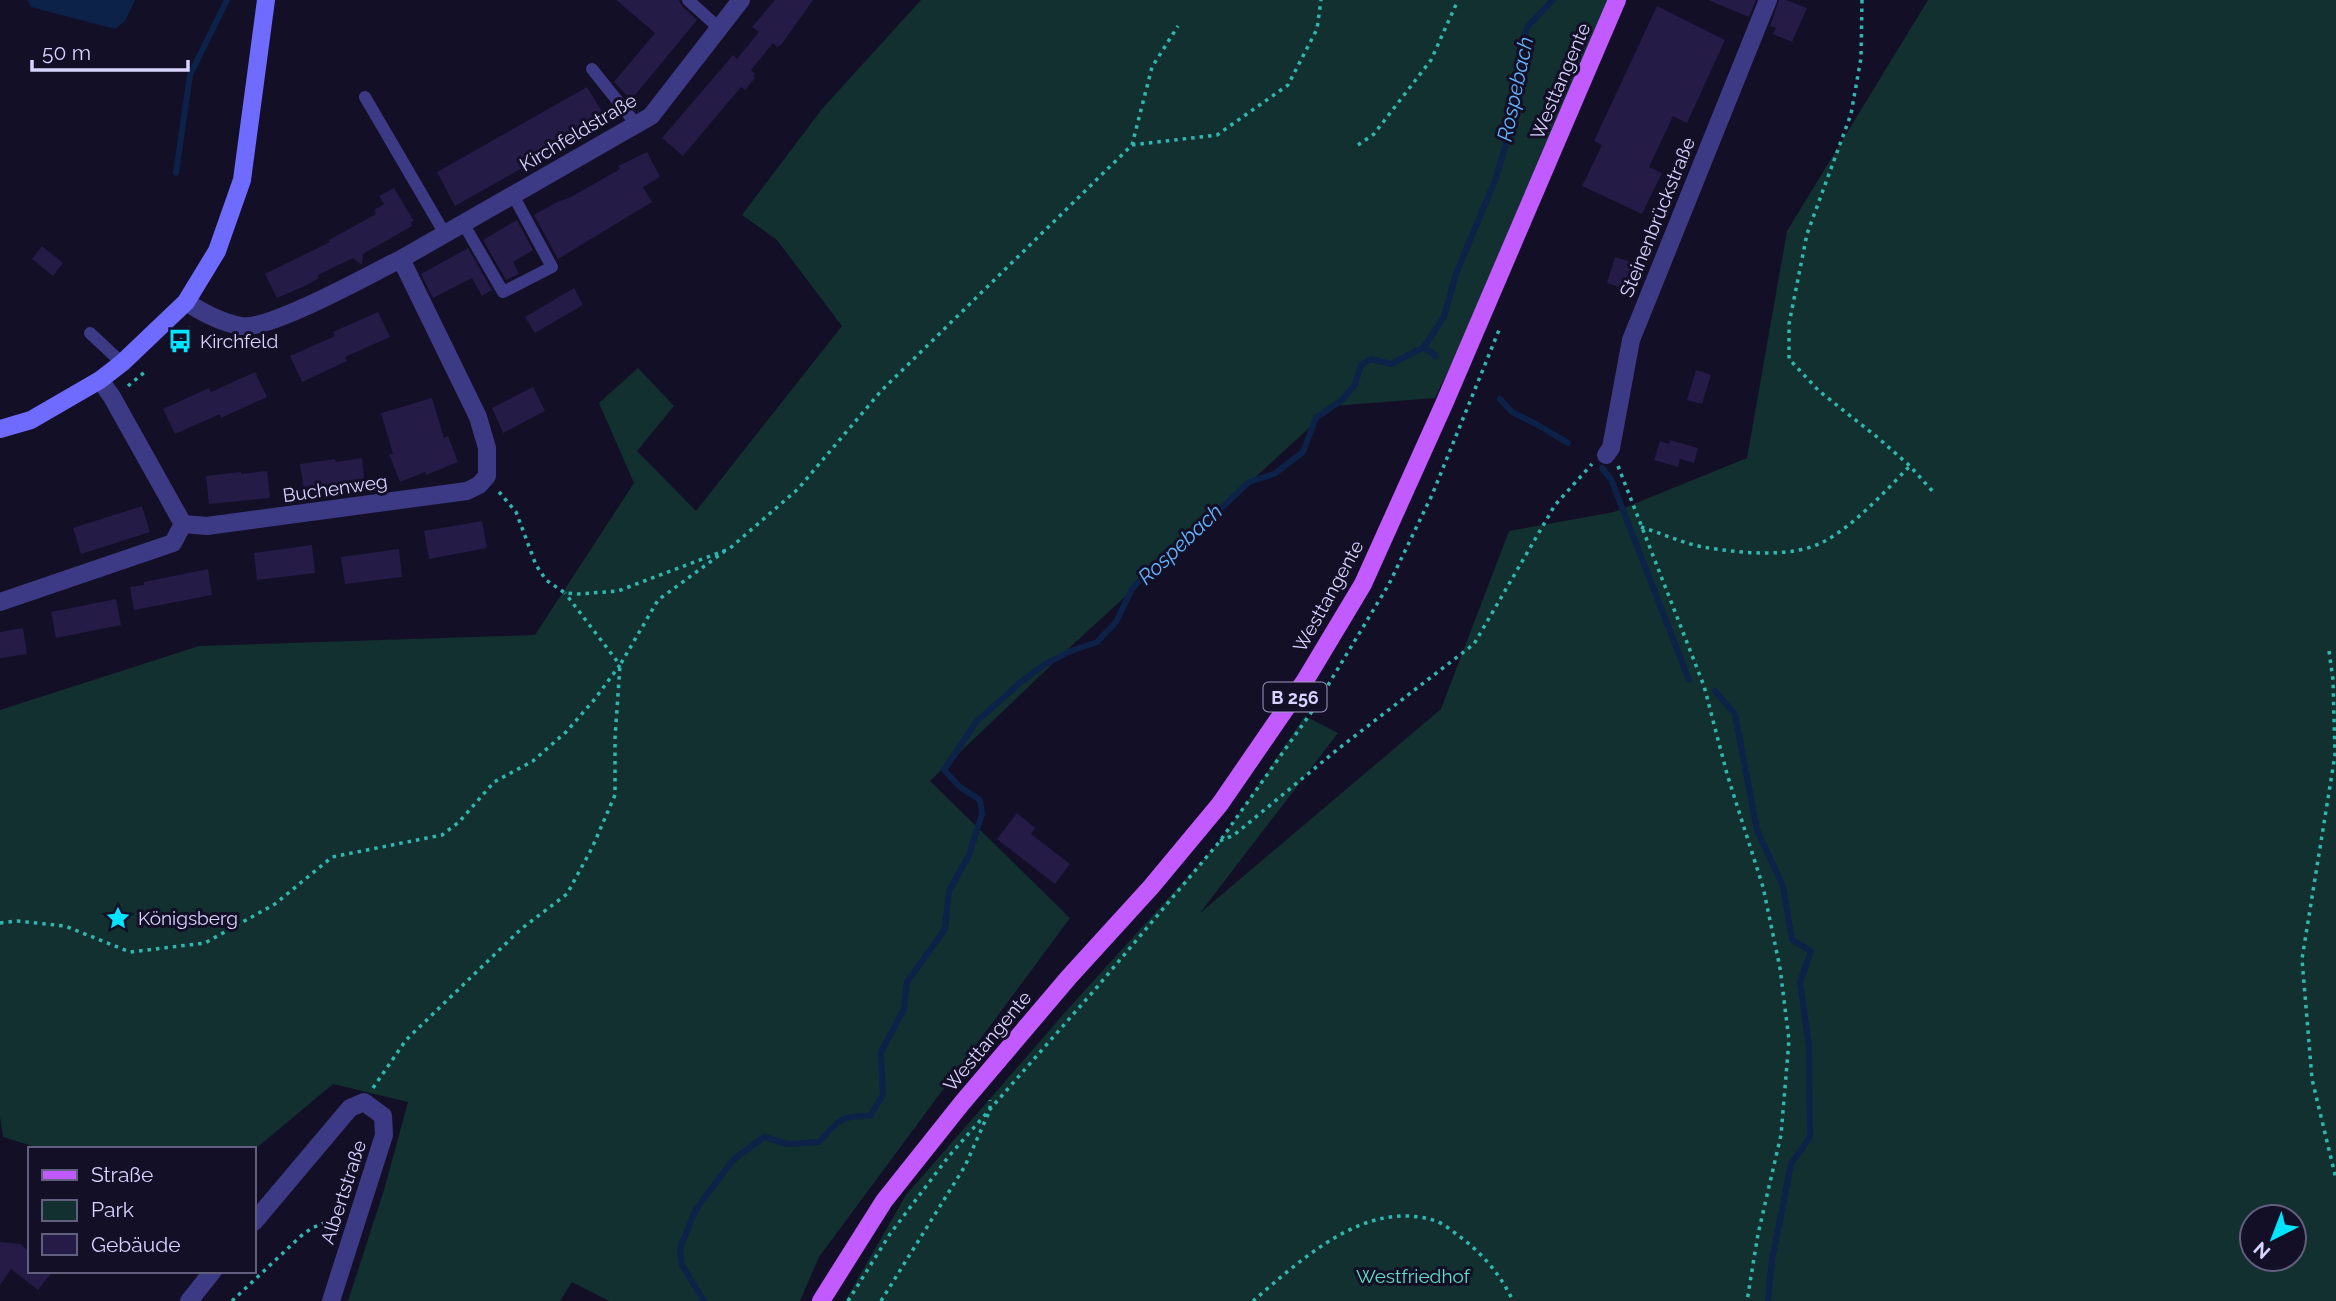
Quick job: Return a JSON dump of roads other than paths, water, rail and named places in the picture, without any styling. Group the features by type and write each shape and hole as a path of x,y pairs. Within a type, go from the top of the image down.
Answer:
{"main road":[{"name":"Westtangente","path":"821,1301 884,1201 990,1070 1220,804 1291,703 1363,584 1450,392 1617,0"}],"street":[{"path":"0,429 31,420 100,380 122,363 186,302 217,251 242,180 266,0"},
{"name":"Kirchfeldstraße","path":"186,302 214,318 242,327 271,322 401,259 651,116 741,0"},
{"name":"Steinenbrückstraße","path":"1609,452 1631,340 1768,0"},
{"name":"Buchenweg","path":"183,524 207,526 467,491 479,485 487,476 487,448 478,417 401,259"},
{"path":"0,602 173,543 183,524 100,380"},
{"name":"Albertstraße","path":"256,1220 350,1108 364,1102 383,1116 384,1135 331,1301"},
{"path":"189,1301 211,1273"}],"lane":[{"path":"688,0 719,28"},
{"path":"592,69 636,124"},
{"path":"365,97 445,234"},
{"path":"463,223 503,292 552,267 513,195"},
{"path":"90,333 122,363"}],"water":[{"path":"27,0 135,0 125,21 115,29 31,7"}],"waterway":[{"path":"176,173 190,75 227,0"},
{"name":"Rospebach","path":"704,1301 682,1265 680,1248 696,1209 733,1160 764,1137 788,1144 819,1142 840,1121 870,1116 883,1095 881,1052 904,1009 907,982 945,929 949,891 969,855 982,814 980,800 960,787 944,770 977,721 1021,682 1045,664 1097,642 1116,622 1132,589 1168,550 1212,517 1249,482 1274,474 1303,452 1316,418 1342,400 1355,385 1361,365 1371,359 1391,364 1424,347 1444,317 1456,274 1496,178 1508,137 1517,89 1520,47 1528,26 1553,0"},
{"path":"1424,347 1436,356"},
{"path":"1500,399 1512,412 1568,443"},
{"path":"1602,468 1611,479 1689,680"},
{"path":"1715,691 1735,714 1757,830 1783,886 1792,940 1811,951 1800,982 1809,1046 1810,1137 1791,1164 1772,1260 1768,1301"}],"place":[{"name":"Kirchfeld","path":"180,341"},
{"name":"Königsberg","path":"118,918"}],"park label":[{"name":"Westfriedhof","path":"1413,1276"}]}
